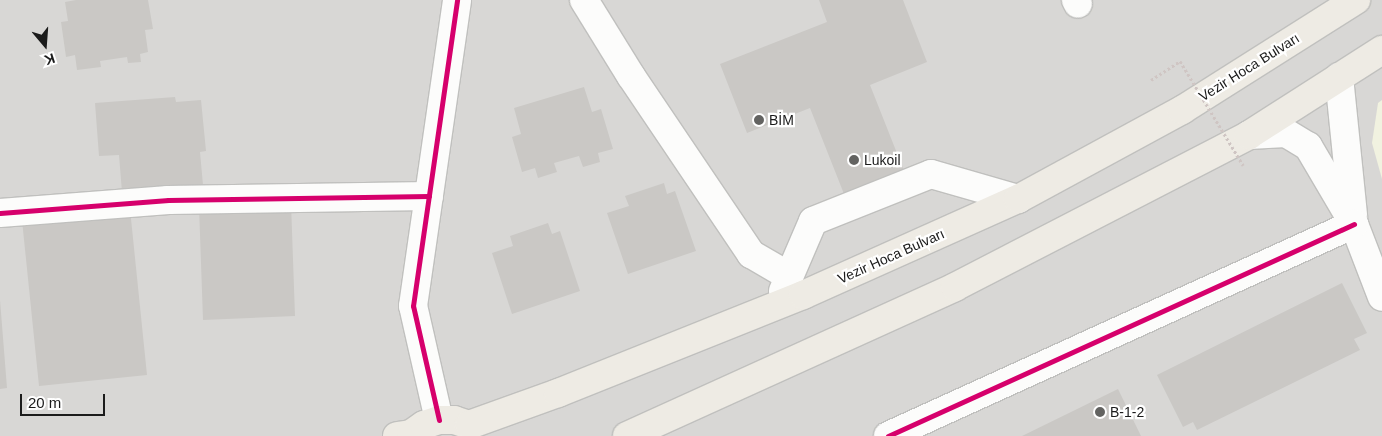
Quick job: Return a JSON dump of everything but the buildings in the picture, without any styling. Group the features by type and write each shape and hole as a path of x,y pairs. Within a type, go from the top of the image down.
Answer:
{"main road":[{"name":"Vezir Hoca Bulvarı","path":"439,420 454,420 476,431 558,393 803,295 1018,199 1182,110 1356,0"},
{"path":"627,436 955,287 1249,135 1382,50"},
{"path":"406,435 424,424 439,420"}],"street":[{"path":"439,420 413,306 457,0"},
{"path":"584,0 632,76 751,254 789,276"},
{"path":"1340,77 1354,224"},
{"path":"1249,135 1286,133 1308,146 1354,224 1382,297"},
{"path":"777,304 813,221 931,174 1018,199"},
{"path":"0,213 168,200 429,196"},
{"path":"888,436 1354,224"}],"path":[{"path":"1151,80 1180,60 1243,165"}],"shaded area":[{"path":"0,0 1382,0 1382,436 0,436"},
{"path":"1382,100 1382,179 1372,143 1378,103"}],"cycle path":[{"path":"439,420 413,306 457,0"},
{"path":"0,213 168,200 429,196"},
{"path":"888,436 1354,224"}],"place":[{"name":"BİM","path":"759,120"},
{"name":"Lukoil","path":"854,160"},
{"name":"B-1-2","path":"1100,412"}]}
